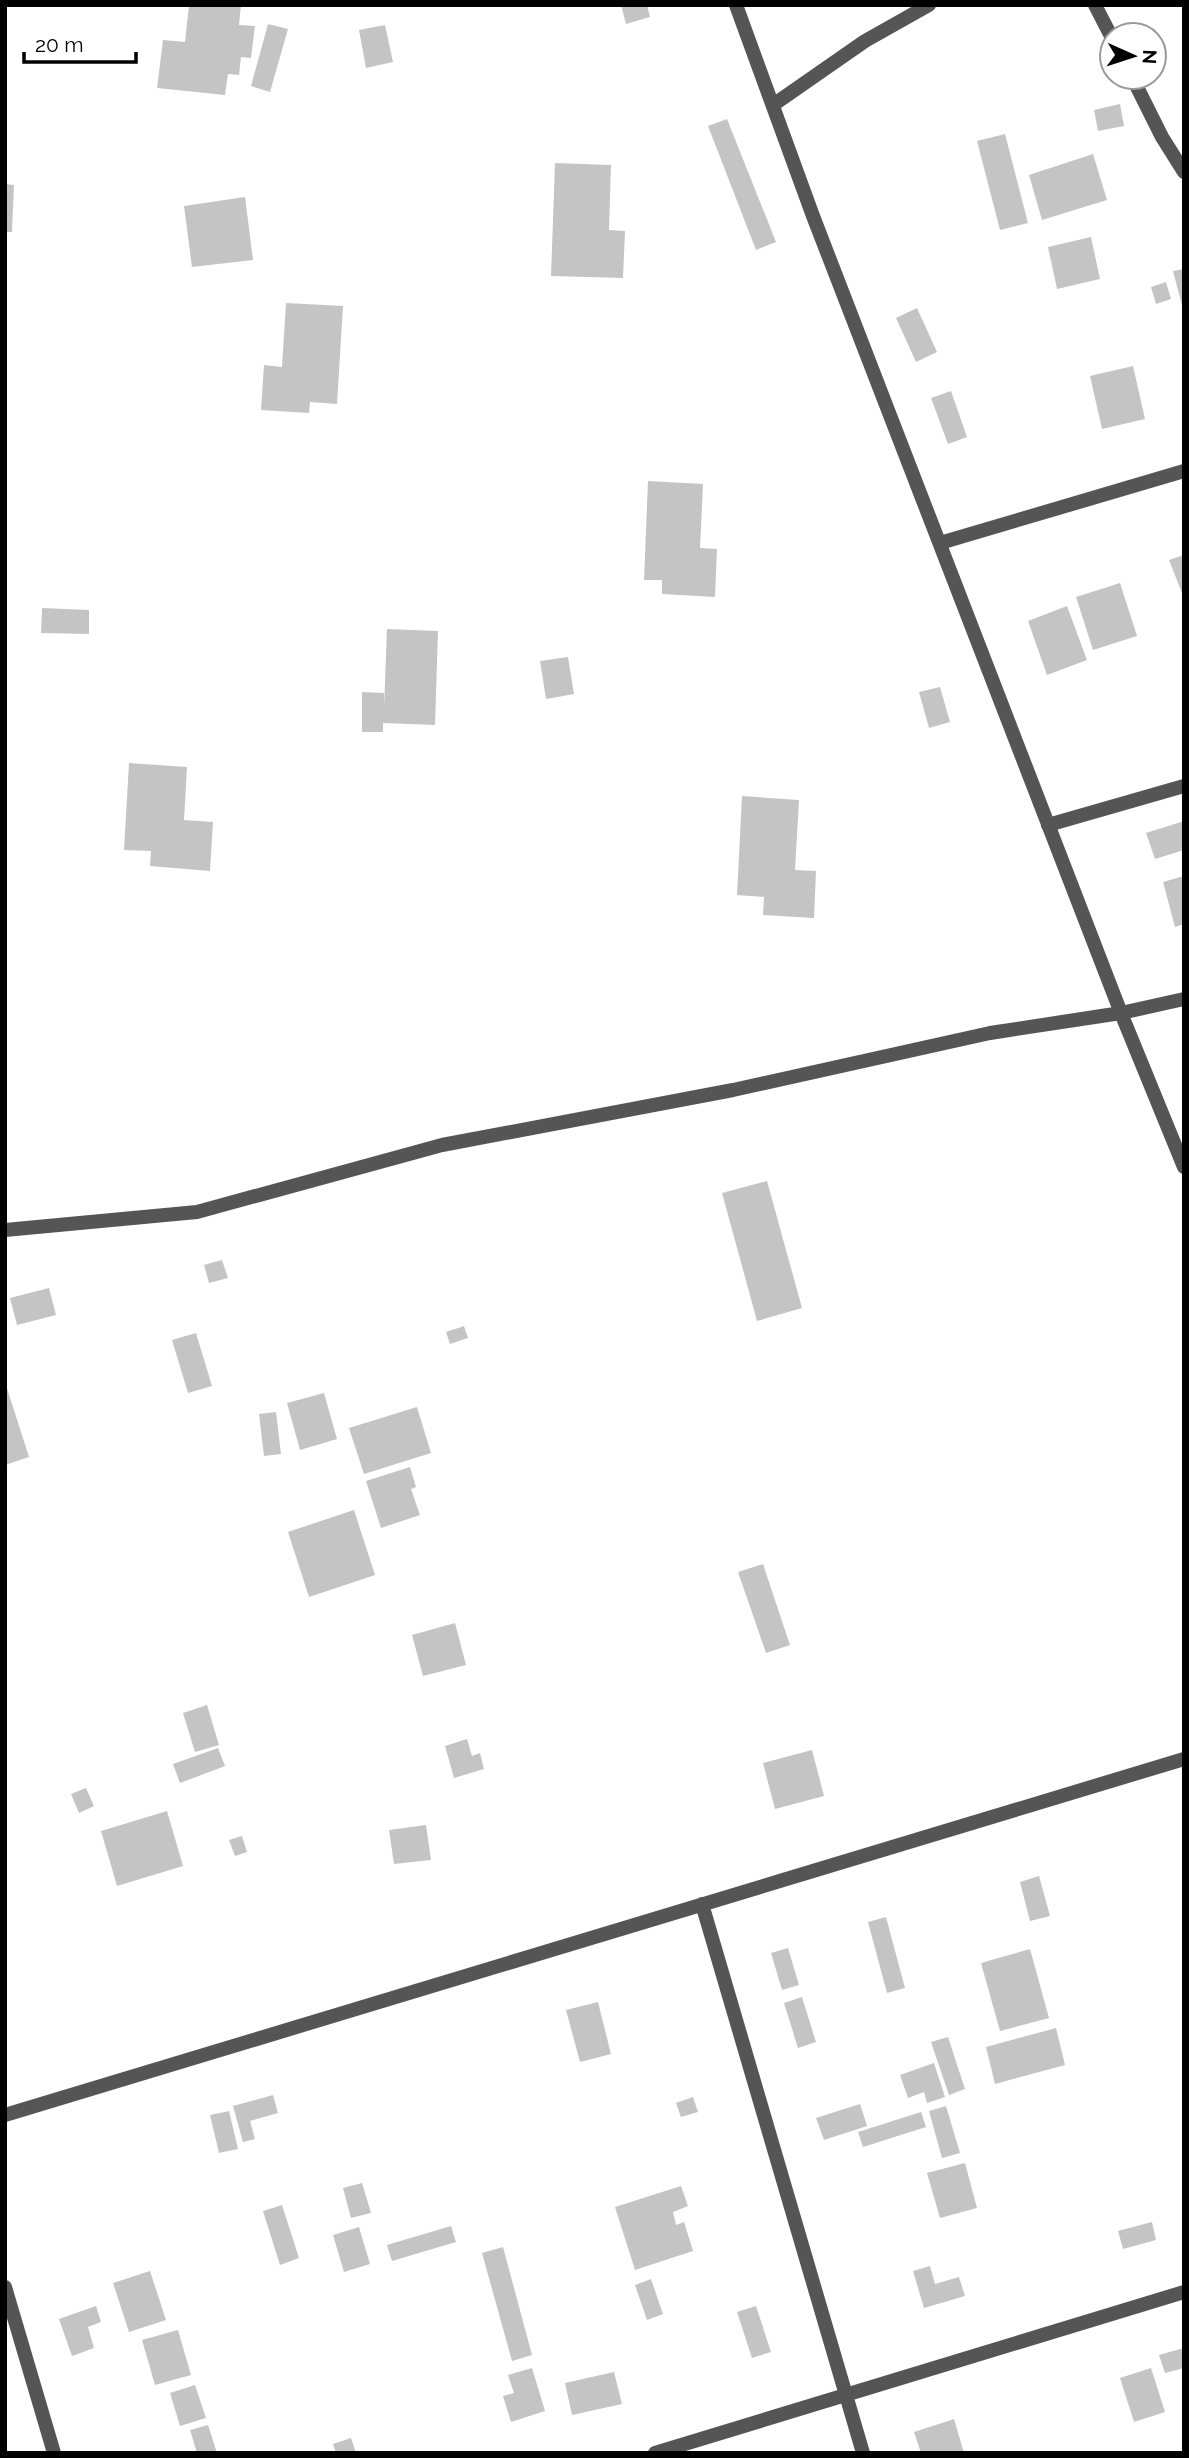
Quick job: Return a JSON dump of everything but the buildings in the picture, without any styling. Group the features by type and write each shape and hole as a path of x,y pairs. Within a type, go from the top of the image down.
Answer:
{"street":[{"path":"736,5 1048,825 1184,1167"},
{"path":"772,105 865,41 929,5"},
{"path":"1095,5 1103,21"},
{"path":"1139,91 1184,173"},
{"path":"940,543 1184,471"},
{"path":"1048,825 1184,786"},
{"path":"5,1230 197,1212 442,1145 733,1090 990,1034 1121,1013 1184,999"},
{"path":"5,2115 1184,1759"},
{"path":"702,1904 863,2453"},
{"path":"5,2287 54,2453"},
{"path":"655,2453 1184,2292"}]}
